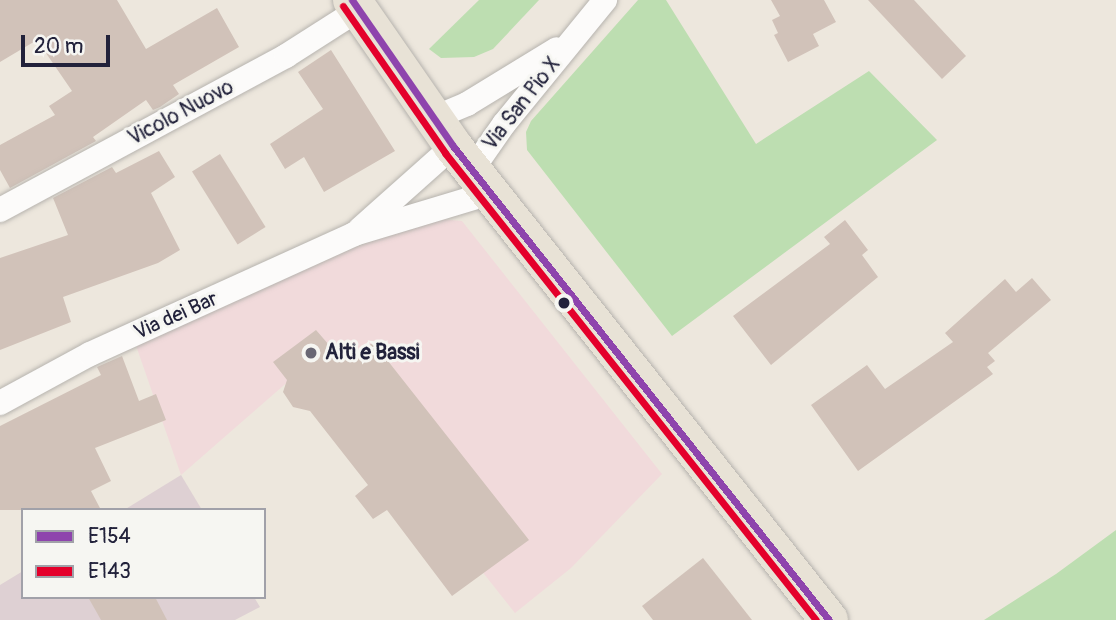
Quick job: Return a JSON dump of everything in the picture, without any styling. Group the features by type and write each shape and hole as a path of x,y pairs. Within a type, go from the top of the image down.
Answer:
{"main road":[{"path":"355,5 462,157 829,620"}],"street":[{"name":"Via San Pio X","path":"462,157 572,40 605,0"},
{"name":"Vicolo Nuovo","path":"0,210 286,56 355,5"},
{"name":"Via San Pio X","path":"462,157 467,104 572,40"},
{"name":"Via dei Bar","path":"354,234 462,157"},
{"name":"Via dei Bar","path":"0,403 90,354 354,234 462,157"}],"shaded area":[{"path":"428,218 462,221 662,474 571,568 515,613 314,359 181,475 133,337"},
{"path":"181,475 201,508 127,508"},
{"path":"21,572 21,599 255,599 260,607 235,620 0,620 0,585"}],"green space":[{"path":"479,0 539,0 493,49 474,57 441,58 429,49"},
{"path":"638,0 666,0 756,144 869,71 937,140 672,336 527,150 526,132 531,121"},
{"path":"1116,530 1116,620 984,620 1056,574"}],"building":[{"path":"0,0 117,0 146,49 217,8 239,47 173,85 179,94 160,107 153,110 146,100 93,137 96,141 10,188 0,170 0,145 55,115 49,106 72,91 37,40 0,62"},
{"path":"771,0 824,0 836,22 813,34 819,46 788,62 774,35 778,33 772,20 780,16"},
{"path":"868,0 914,0 966,56 942,79"},
{"path":"331,50 395,151 324,192 304,157 285,169 270,144 323,109 298,72"},
{"path":"159,151 175,177 151,193 180,250 158,263 63,297 71,322 0,350 0,258 68,235 53,198 112,167 116,173"},
{"path":"220,154 266,227 238,244 192,171"},
{"path":"845,220 868,250 862,255 878,277 771,365 733,316 830,244 824,237"},
{"path":"1032,278 1051,300 988,353 995,361 987,367 993,374 858,471 811,405 867,365 885,389 953,342 945,333 1005,279 1016,292"},
{"path":"316,330 336,353 360,354 373,342 529,540 452,596 387,510 373,519 355,496 368,485 310,411 293,407 283,392 287,380 273,362"},
{"path":"122,356 139,401 156,394 166,420 95,448 111,481 91,491 100,508 0,510 0,426 101,375 97,367"},
{"path":"703,558 752,620 653,620 642,606"},
{"path":"89,599 156,599 167,620 101,620"}],"transit line":[{"name":"E154","path":"352,0 453,146 829,620"},
{"name":"E143","path":"343,6 445,153 816,620"}],"place":[{"name":"Alti e Bassi","path":"311,353"}]}
